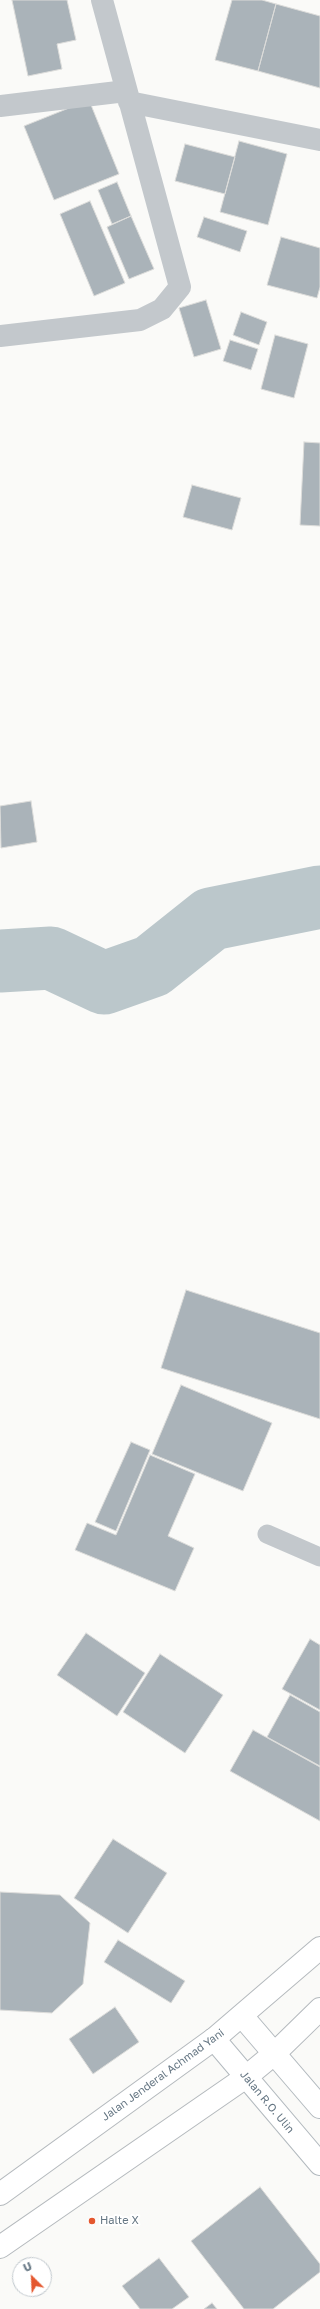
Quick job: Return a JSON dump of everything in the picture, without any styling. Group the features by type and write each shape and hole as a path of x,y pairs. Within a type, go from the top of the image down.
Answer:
{"main road":[{"name":"Jalan Jenderal Achmad Yani","path":"0,2194 214,2039 320,1948"},
{"path":"0,2247 246,2077 275,2053 320,2009"},
{"path":"242,2016 320,2107"},
{"name":"Jalan R.O. Ulin","path":"214,2039 320,2164"}],"street":[{"path":"0,336 140,320 162,309 180,287 102,0"},
{"path":"0,106 128,96 320,140"}],"lane":[{"path":"267,1534 320,1557"}],"building":[{"path":"12,0 67,0 76,40 57,44 62,69 28,76"},
{"path":"232,0 262,0 276,4 258,71 215,60"},
{"path":"276,4 320,16 320,88 258,71"},
{"path":"89,100 119,174 54,200 24,126"},
{"path":"239,141 287,154 268,225 220,212"},
{"path":"185,144 235,157 225,194 175,181"},
{"path":"117,182 131,216 112,224 98,190"},
{"path":"90,201 125,283 94,296 60,214"},
{"path":"131,216 154,269 129,279 107,227"},
{"path":"204,217 247,231 240,252 197,237"},
{"path":"281,237 320,248 320,287 317,298 267,285"},
{"path":"206,300 221,349 194,357 179,308"},
{"path":"241,312 267,322 259,345 233,335"},
{"path":"275,335 308,344 294,398 261,389"},
{"path":"230,340 258,349 251,370 223,361"},
{"path":"304,442 320,443 320,526 300,525"},
{"path":"192,485 241,498 232,530 183,517"},
{"path":"31,801 37,842 1,848 0,806"},
{"path":"186,1290 320,1333 320,1419 161,1368"},
{"path":"181,1385 272,1423 243,1491 152,1454"},
{"path":"131,1442 150,1450 116,1531 95,1522"},
{"path":"150,1455 195,1474 168,1536 194,1548 175,1591 75,1550 87,1523 116,1535"},
{"path":"86,1633 145,1673 117,1716 57,1675"},
{"path":"310,1639 320,1645 320,1710 282,1689"},
{"path":"160,1654 223,1695 185,1753 123,1712"},
{"path":"290,1695 320,1712 320,1766 267,1737"},
{"path":"253,1730 320,1767 320,1821 230,1771"},
{"path":"113,1839 167,1873 128,1933 74,1898"},
{"path":"0,1892 60,1895 90,1923 83,1984 52,2013 0,2010"},
{"path":"118,1940 185,1981 171,2003 104,1962"},
{"path":"115,2007 139,2042 93,2074 69,2039"},
{"path":"260,2187 320,2264 320,2272 273,2309 244,2309 191,2241"},
{"path":"159,2258 189,2297 172,2309 140,2309 122,2286"},
{"path":"212,2303 217,2309 204,2309"}],"waterway":[{"path":"0,961 51,958 104,983 152,966 211,919 320,897"}],"place":[{"name":"Halte X","path":"92,2221"}]}
